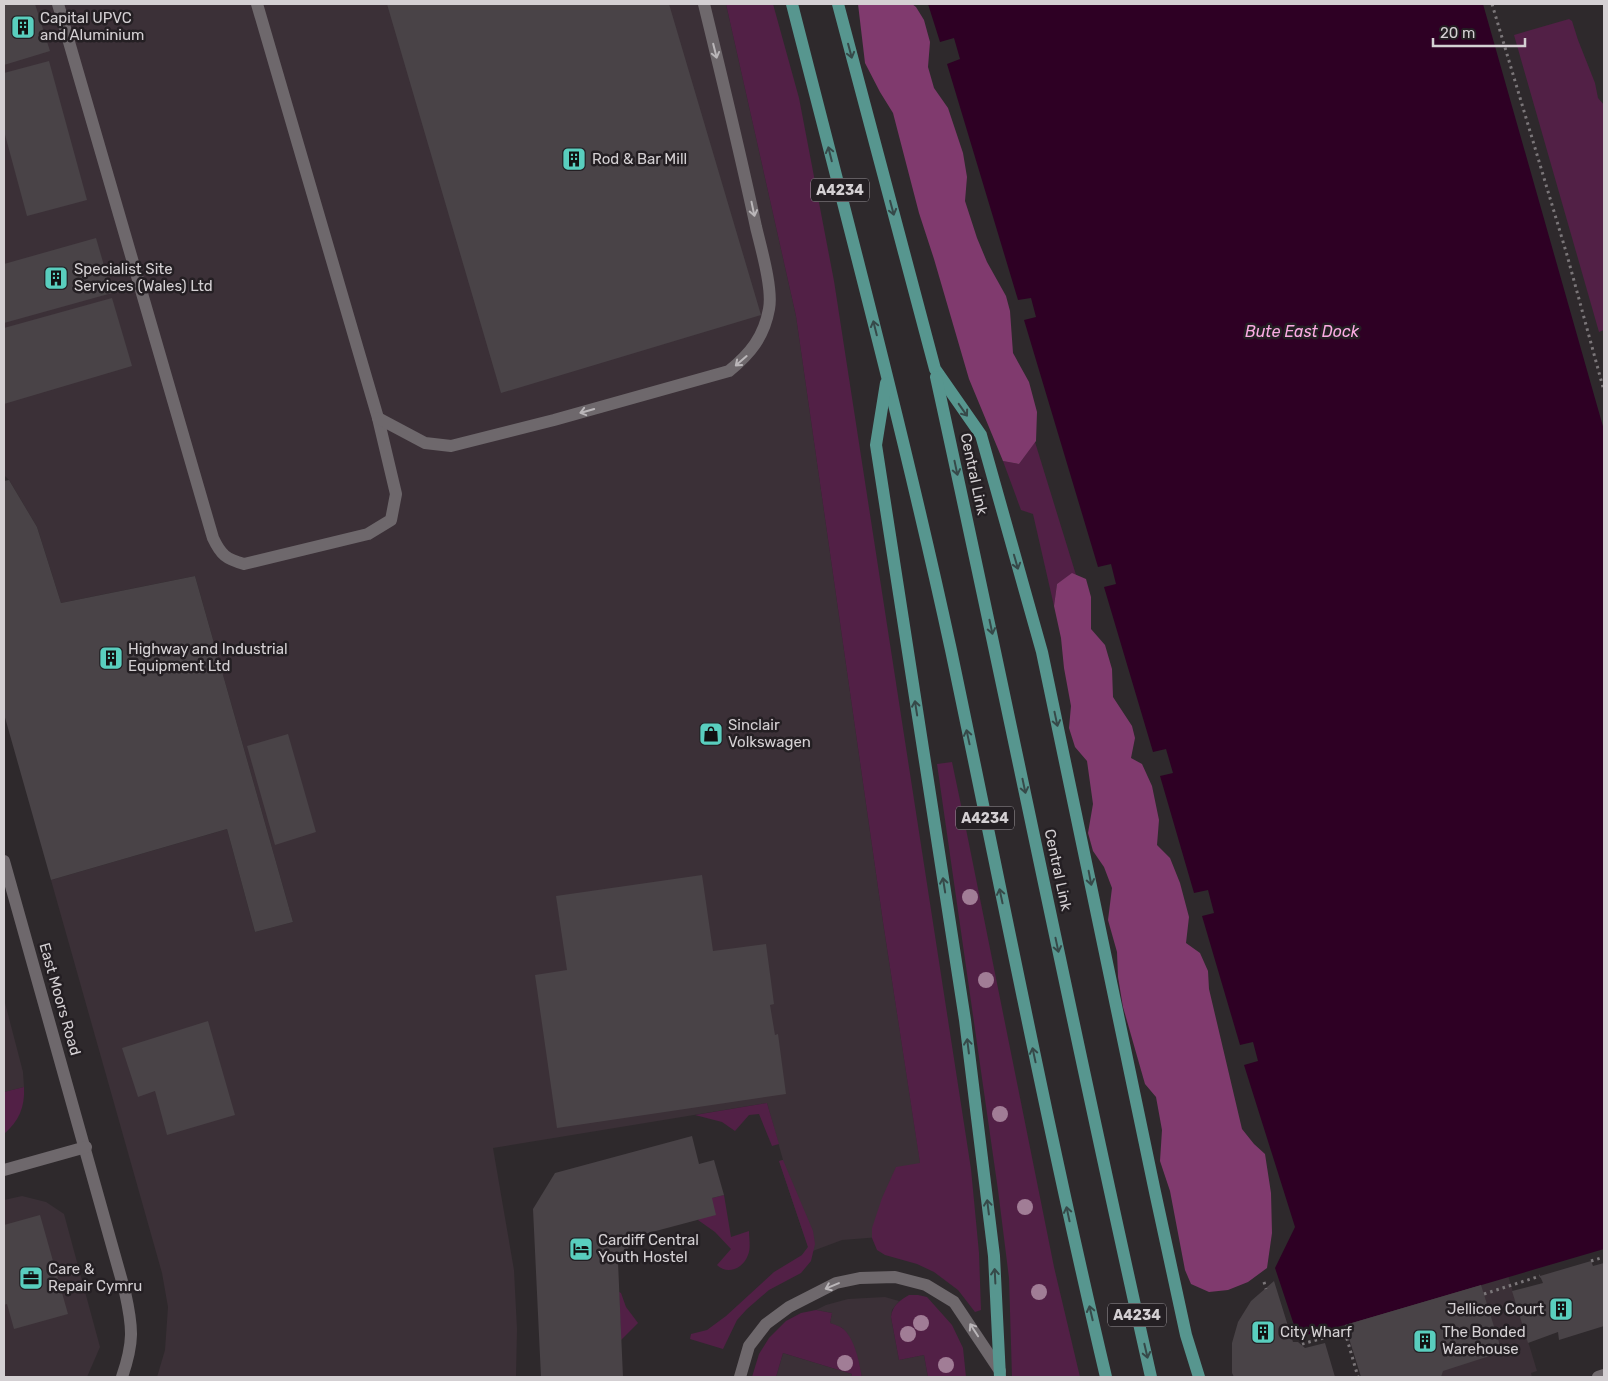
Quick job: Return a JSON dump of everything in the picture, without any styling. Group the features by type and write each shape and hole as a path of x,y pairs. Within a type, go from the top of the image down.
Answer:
{"main road":[{"name":"A4234","path":"792,4 888,376 950,648 1078,1262 1106,1377"},
{"name":"A4234","path":"838,4 935,370"},
{"path":"935,370 981,435 1042,652 1155,1192 1186,1335 1199,1377"},
{"name":"Central Link","path":"935,370 994,641 1085,1080 1151,1377"},
{"path":"888,376 876,445 965,1020 994,1256 1000,1374"}],"street":[{"path":"58,4 210,529 220,552 231,560 244,564 368,534 390,520 396,494 378,418 258,4"},
{"path":"378,418 425,444 452,446 554,420 729,371 746,358 762,333 770,308 768,280 741,156 704,4"},
{"name":"East Moors Road","path":"4,861 126,1292 131,1320 132,1342 122,1377"},
{"path":"4,1170 86,1147"},
{"path":"740,1377 749,1346 766,1324 789,1307 836,1284 860,1278 895,1277 926,1285 954,1302 1000,1374"},
{"path":"1598,1377 1604,1375"}],"path":[{"path":"1492,4 1567,255 1604,391"},
{"path":"1591,1261 1604,1257"},
{"path":"1484,1294 1540,1276"},
{"path":"1264,1282 1266,1289"},
{"path":"1302,1344 1346,1332 1358,1377"}],"shaded area":[{"path":"4,4 726,4 796,316 883,922 931,1233 842,1240 802,1255 808,1247 779,1161 783,1160 767,1103 493,1148 514,1270 517,1329 516,1377 157,1377 165,1350 168,1307 162,1273 51,880 227,829 255,932 293,922 195,576 61,603 37,527 9,480 4,475"},
{"path":"726,4 773,4 799,98 834,281 971,1169 979,1253 981,1310 975,1312 958,1290 934,1272 917,1264 885,1255 877,1250 872,1238 872,1228 882,1198 896,1167 920,1163 883,922 796,316"},
{"path":"858,4 912,4 924,20 930,42 928,67 934,88 948,108 963,153 967,177 965,201 987,262 1006,296 1010,311 1013,353 1029,382 1037,412 1036,441 1019,464 1003,461 969,379 919,213 893,113 865,63"},
{"path":"1569,19 1572,21 1595,83 1598,98 1604,105 1604,330 1599,332 1514,35"},
{"path":"1035,442 1076,575 1072,574 1057,584 1054,606 1033,514 1021,510 1003,461 1019,464"},
{"path":"1072,573 1086,579 1091,597 1091,629 1105,645 1112,669 1113,697 1132,726 1135,738 1131,758 1142,764 1152,786 1159,820 1157,845 1170,858 1180,883 1189,917 1186,943 1200,953 1208,971 1209,989 1242,1129 1265,1154 1271,1193 1272,1233 1267,1268 1248,1282 1228,1290 1209,1292 1191,1284 1185,1270 1170,1191 1160,1161 1162,1130 1156,1097 1145,1084 1123,1007 1118,977 1117,952 1108,920 1112,888 1104,867 1093,851 1088,833 1093,804 1087,761 1075,747 1069,728 1071,706 1061,638 1054,606 1057,584"},
{"path":"952,762 1054,1267 1080,1377 1012,1377 1009,1278 937,764"},
{"path":"4,999 23,1072 24,1087 4,1092"},
{"path":"24,1087 20,1113 14,1124 4,1134 4,1092"},
{"path":"767,1103 779,1144 772,1146 759,1114 749,1115 735,1131 722,1122 695,1115"},
{"path":"783,1160 813,1231 815,1244 811,1261 801,1273 769,1290 747,1309 737,1320 723,1349 690,1339 691,1334 707,1330 726,1316 774,1272 802,1255 808,1247 779,1161"},
{"path":"724,1195 731,1237 749,1231 749,1249 746,1260 739,1267 730,1270 725,1270 717,1265 731,1249 715,1232 698,1220 712,1198"},
{"path":"22,1196 46,1202 64,1214 100,1347 87,1377 4,1377 4,1200"},
{"name":"The Bonded Warehouse","path":"1507,1272 1537,1371 1531,1373 1532,1377 1362,1377 1343,1321"},
{"path":"619,1292 626,1307 638,1323 621,1340"},
{"path":"909,1295 927,1297 952,1325 963,1348 966,1377 928,1377 924,1355 899,1360 891,1317 897,1304"},
{"path":"885,1297 899,1301 892,1310 891,1317 899,1360 924,1355 928,1377 862,1377 854,1347 848,1335 842,1328 830,1323 832,1313 816,1310 848,1299"},
{"path":"816,1310 832,1313 830,1323 842,1328 846,1332 856,1351 862,1377 851,1377 852,1374 783,1353 776,1377 752,1377 759,1354 769,1338 786,1321 801,1313"},
{"path":"783,1353 852,1374 851,1377 776,1377"}],"water":[{"name":"Bute East Dock","path":"928,4 1483,4 1604,430 1604,1249 1298,1337 1275,1268 1295,1227 1244,1065 1258,1061 1253,1042 1240,1045 1202,916 1214,913 1208,890 1194,893 1160,776 1173,773 1166,749 1153,752 1104,587 1116,584 1111,564 1098,567 1024,320 1036,317 1031,298 1018,300 947,64 960,59 954,38 940,42"}],"building":[{"name":"Capital UPVC and Aluminium","path":"4,4 35,4 50,51 4,65"},
{"name":"Rod & Bar Mill","path":"387,4 669,4 761,315 501,393"},
{"path":"49,61 87,200 27,216 4,131 4,73"},
{"name":"Specialist Site Services (Wales) Ltd","path":"96,238 112,293 4,323 4,264"},
{"path":"112,298 132,366 4,404 4,328"},
{"name":"Highway and Industrial Equipment Ltd","path":"9,480 37,527 61,603 195,576 293,922 255,932 227,829 51,880 4,714 4,481"},
{"path":"288,734 316,832 275,845 247,746"},
{"path":"702,875 713,951 766,944 774,1004 770,1005 775,1035 778,1034 786,1094 557,1128 535,975 567,970 556,896"},
{"path":"208,1021 235,1115 167,1135 155,1091 138,1097 122,1048"},
{"name":"Cardiff Central Youth Hostel","path":"692,1136 699,1164 714,1160 724,1195 712,1198 716,1215 637,1236 618,1262 623,1377 541,1377 533,1209 555,1173"},
{"path":"40,1215 68,1314 14,1329 7,1304 4,1305 4,1225"},
{"name":"Jellicoe Court","path":"1591,1261 1593,1266 1604,1263 1604,1326 1559,1340 1558,1332 1528,1343 1512,1291 1543,1283 1540,1276"},
{"name":"City Wharf","path":"1274,1281 1293,1342 1298,1342 1305,1348 1325,1343 1335,1377 1234,1377 1232,1373 1232,1343 1238,1322 1251,1301"},
{"name":"The Bonded Warehouse","path":"1481,1285 1502,1352 1443,1371 1441,1377 1361,1377 1345,1325"}],"place":[{"name":"Capital UPVC and Aluminium","path":"23,27"},
{"name":"Rod & Bar Mill","path":"574,159"},
{"name":"Specialist Site Services (Wales) Ltd","path":"56,278"},
{"name":"Highway and Industrial Equipment Ltd","path":"111,658"},
{"name":"Sinclair Volkswagen","path":"711,734"},
{"name":"Cardiff Central Youth Hostel","path":"581,1249"},
{"name":"Care & Repair Cymru","path":"31,1278"},
{"name":"Jellicoe Court","path":"1561,1309"},
{"name":"City Wharf","path":"1263,1332"},
{"name":"The Bonded Warehouse","path":"1425,1341"}]}
